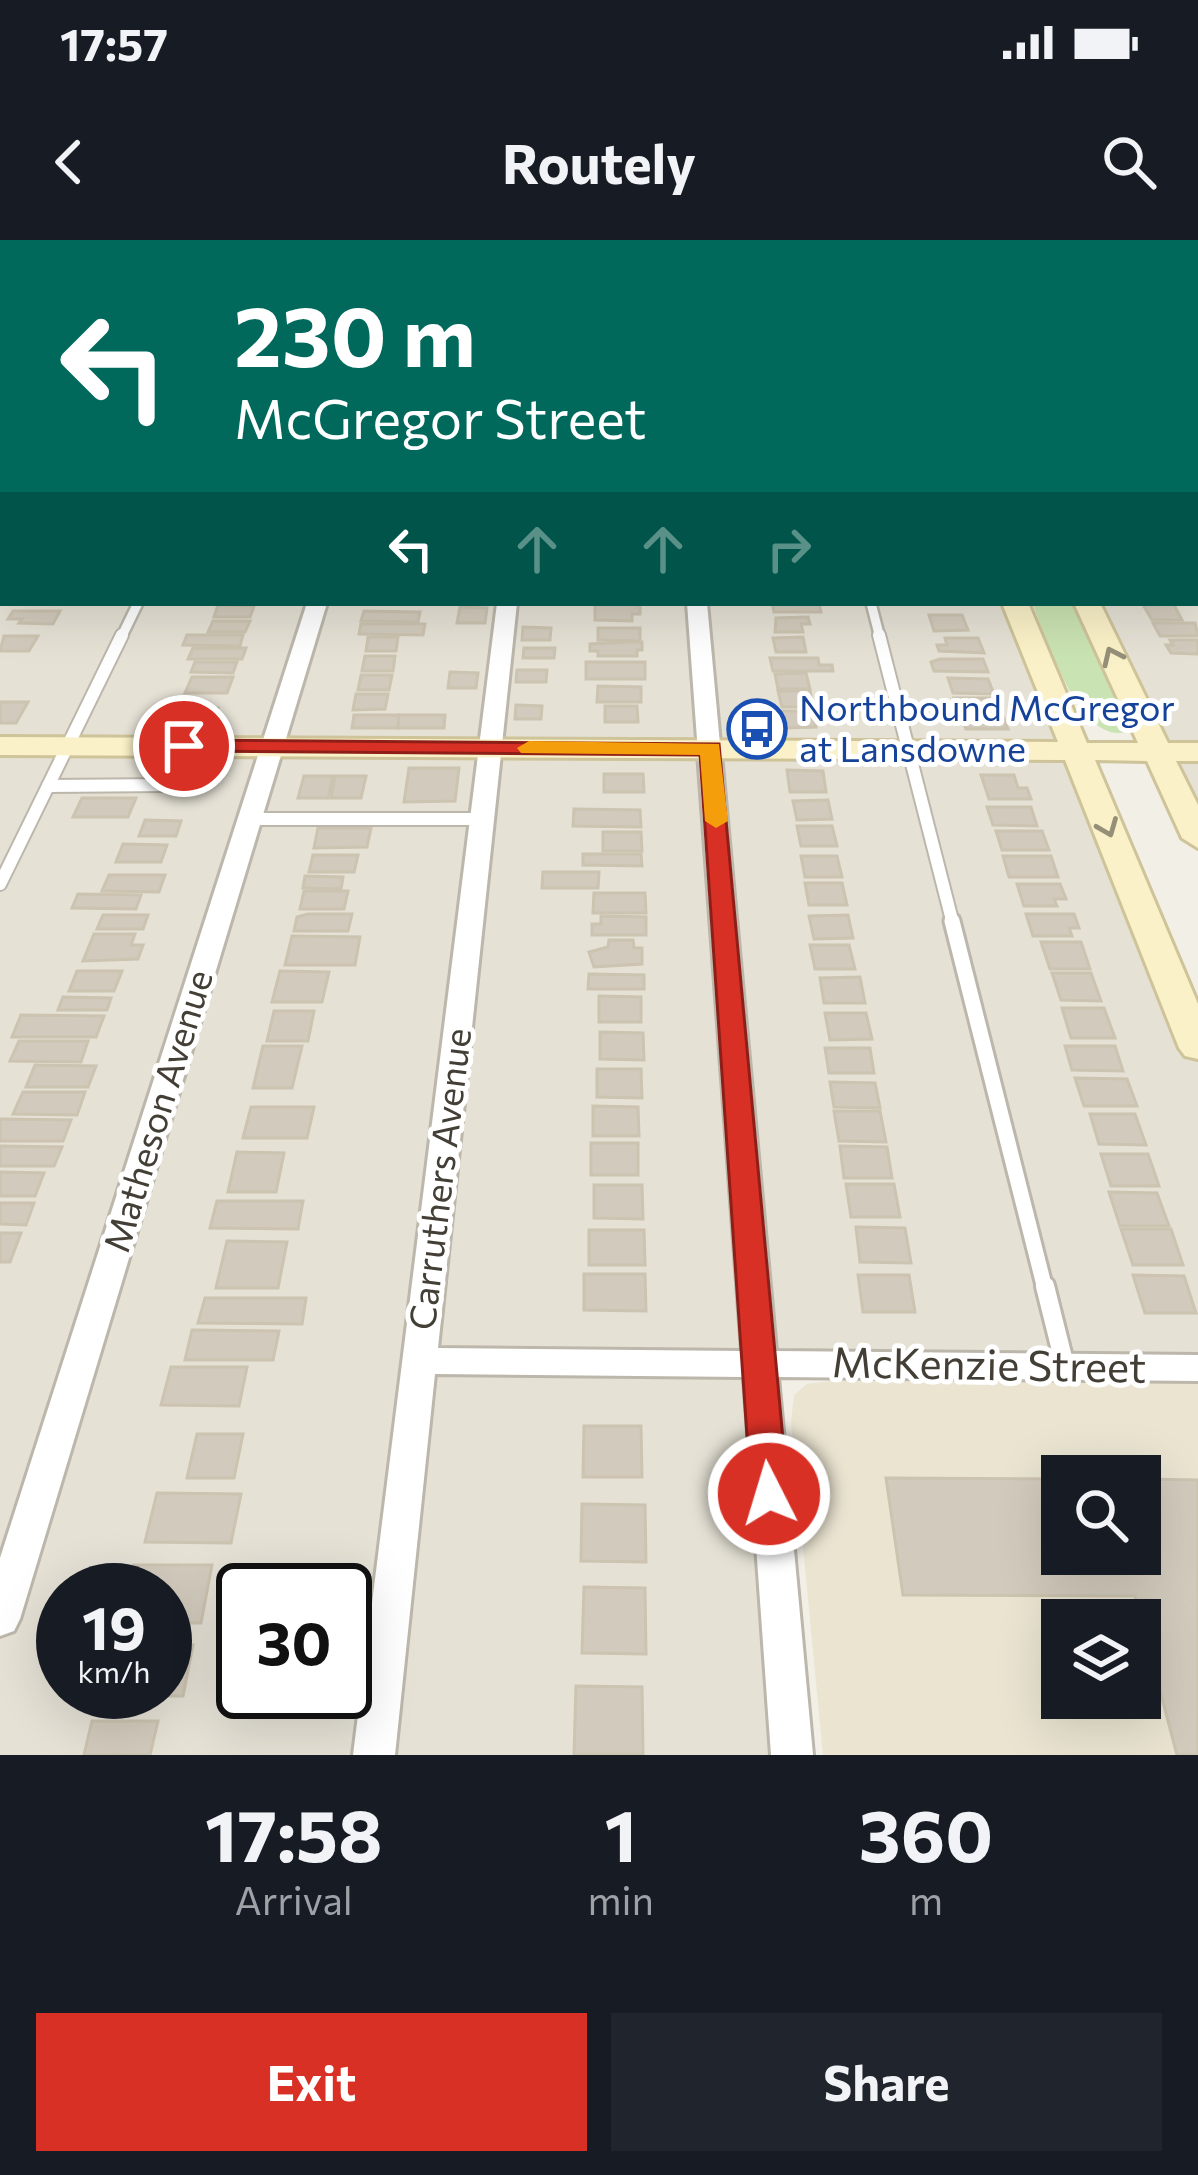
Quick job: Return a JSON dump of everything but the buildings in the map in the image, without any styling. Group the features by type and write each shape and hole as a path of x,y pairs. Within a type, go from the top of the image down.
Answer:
{"main road":[{"path":"1016,606 1198,1048"},
{"path":"1088,606 1198,838"},
{"path":"0,746 1198,752"}],"street":[{"name":"Matheson Avenue","path":"0,1619 315,606"},
{"name":"Carruthers Avenue","path":"374,1755 507,606"},
{"path":"698,606 792,1755"},
{"name":"McKenzie Street","path":"420,1361 1198,1369"}],"lane":[{"path":"0,884 137,606"},
{"path":"873,606 1065,1366"},
{"path":"48,786 168,785 184,746"},
{"path":"250,819 482,819"}],"shaded area":[{"path":"0,606 1016,606 1198,1048 1198,1368 758,1362 792,1755 0,1755"},
{"path":"1088,606 1198,606 1198,838"},
{"path":"831,1381 1198,1383 1198,1755 823,1755 791,1422 794,1395 807,1384"}],"green space":[{"path":"1033,606 1074,606 1132,730 1114,733 1097,725 1068,688"}],"slow traffic":[{"path":"529,748 711,749 716,821"}],"place":[{"name":"Northbound McGregor at Lansdowne","path":"757,729"}],"route":[{"path":"184,746 711,749 769,1494"}]}
